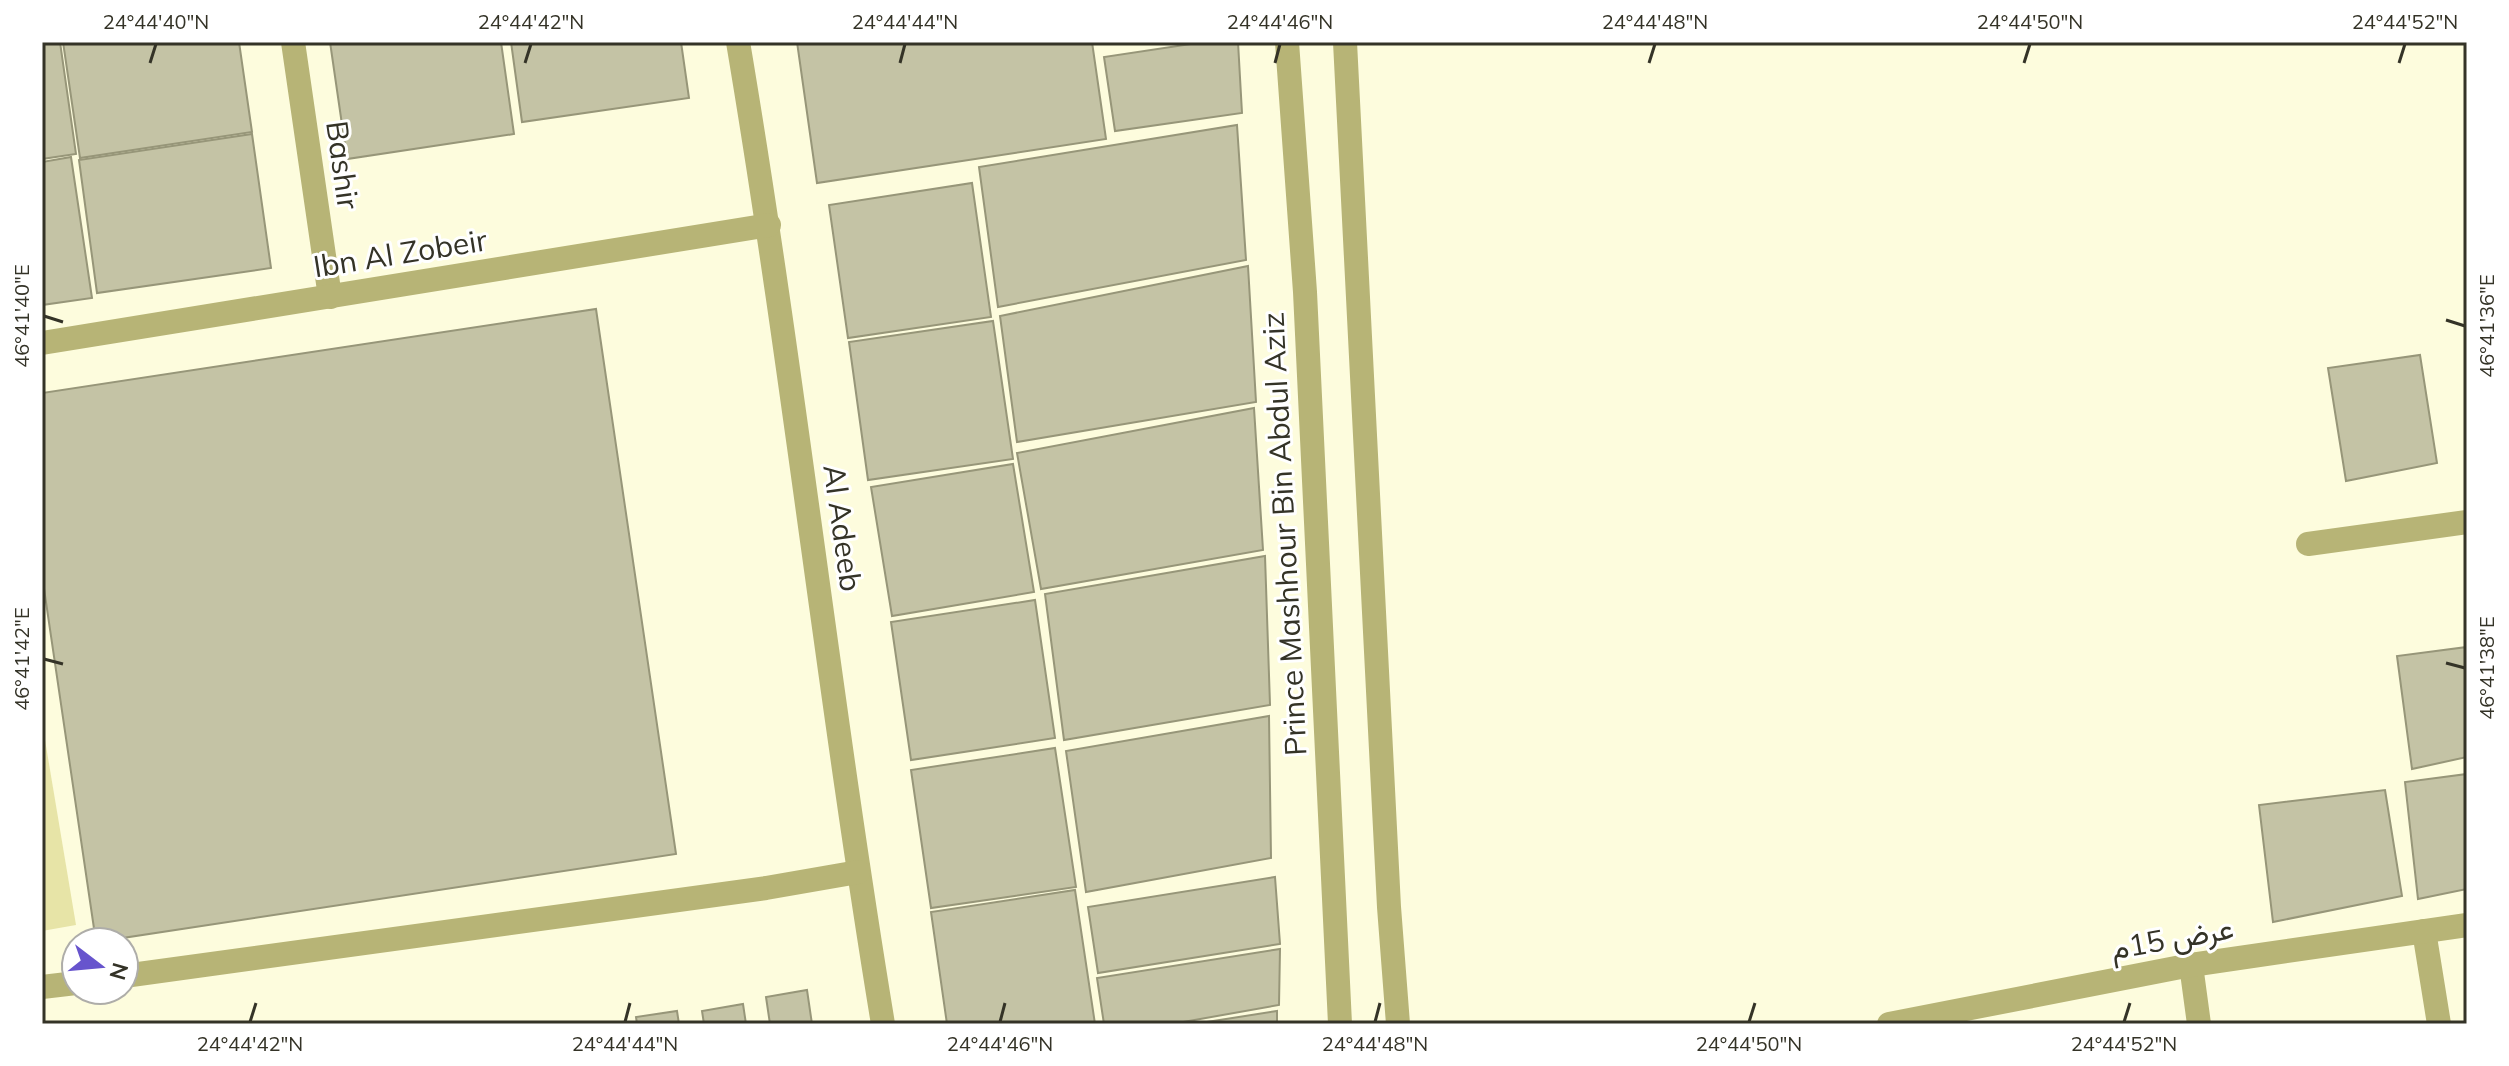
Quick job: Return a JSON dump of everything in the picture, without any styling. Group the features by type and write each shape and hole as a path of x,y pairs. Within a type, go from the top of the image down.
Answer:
{"street":[{"name":"Bashir","path":"293,42 330,297"},
{"name":"Al Adeeb","path":"738,42 769,225 858,872 883,1024"},
{"name":"Prince Mashhour Bin Abdul Aziz","path":"1287,42 1305,292 1340,1024"},
{"path":"1345,42 1389,907 1398,1024"},
{"name":"Ibn Al Zobeir","path":"42,343 769,225"},
{"path":"2308,544 2467,522"},
{"path":"140,974 766,888 858,872"},
{"name":"عرض 15م","path":"1889,1024 2191,965 2467,925"},
{"path":"2424,931 2439,1024"},
{"path":"2191,965 2199,1024"}],"shaded area":[{"path":"42,722 76,925 42,931"}],"building":[{"path":"42,42 60,42 76,154 42,159"},
{"path":"63,42 239,42 252,132 80,158"},
{"path":"330,42 501,42 514,134 347,159"},
{"path":"511,42 681,42 689,98 522,122"},
{"path":"797,42 1092,42 1106,139 817,183"},
{"path":"1204,42 1238,42 1242,113 1115,131 1104,57"},
{"path":"1237,125 1246,260 998,307 979,167"},
{"path":"252,134 271,268 97,293 79,160"},
{"path":"71,157 92,298 42,305 42,162"},
{"path":"972,183 991,317 848,338 829,205"},
{"path":"1248,266 1256,402 1017,442 1000,316"},
{"path":"596,309 676,854 140,935 140,926 94,926 42,575 42,393"},
{"path":"993,321 1013,459 868,480 849,342"},
{"path":"2420,355 2437,463 2346,481 2328,368"},
{"path":"1254,408 1263,550 1041,589 1017,453"},
{"path":"1013,464 1034,592 892,616 871,487"},
{"path":"1265,556 1270,705 1064,740 1045,594"},
{"path":"1035,600 1055,738 911,760 891,622"},
{"path":"2467,647 2467,757 2412,769 2397,656"},
{"path":"1269,716 1271,858 1086,892 1066,751"},
{"path":"1055,748 1076,887 931,908 911,770"},
{"path":"2467,774 2467,889 2418,899 2405,782"},
{"path":"2385,790 2402,896 2273,922 2259,805"},
{"path":"1275,877 1280,944 1098,973 1088,907"},
{"path":"1075,890 1095,1024 947,1024 931,912"},
{"path":"1280,949 1279,1005 1172,1024 1104,1024 1097,978"},
{"path":"807,990 812,1024 770,1024 766,997"},
{"path":"743,1004 746,1024 704,1024 702,1011"},
{"path":"677,1011 679,1024 637,1024 636,1017"},
{"path":"1277,1011 1277,1024 1194,1024"}]}
